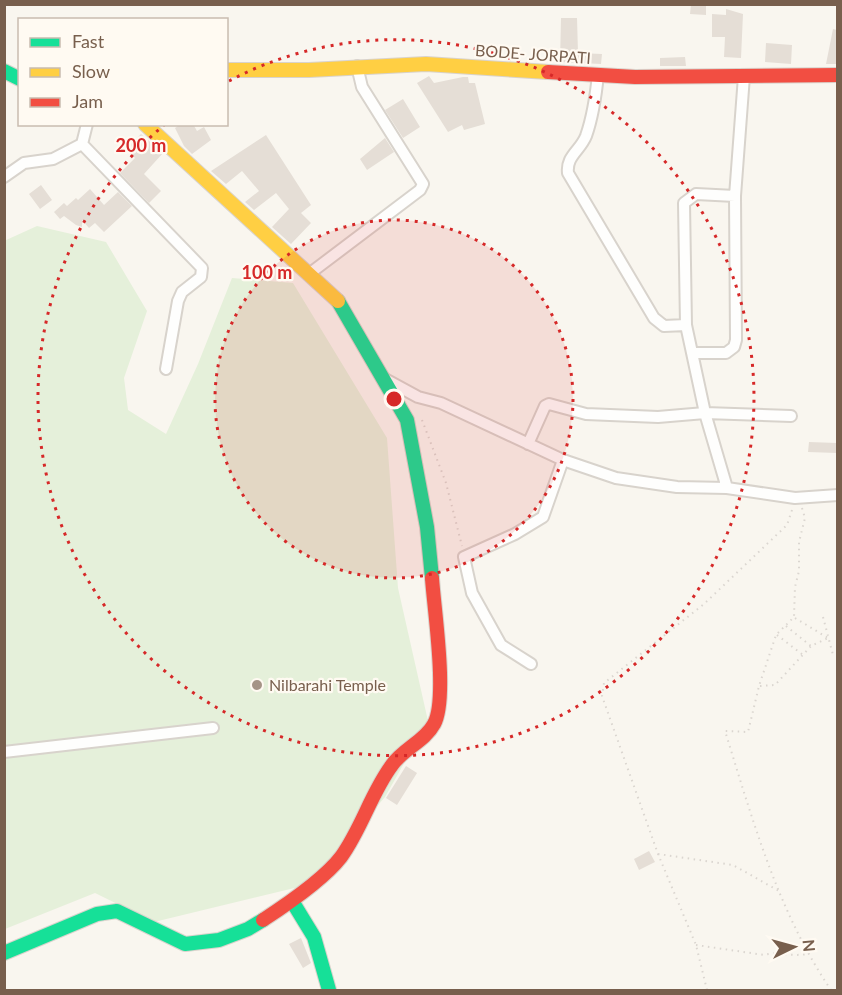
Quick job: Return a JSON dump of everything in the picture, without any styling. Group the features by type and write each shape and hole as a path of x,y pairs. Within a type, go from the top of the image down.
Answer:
{"main road":[{"name":"BODE- JORPATI","path":"228,70 309,70 426,64 598,74 837,75"},
{"path":"4,71 18,78"},
{"path":"4,953 97,914 117,912 185,944 219,940 248,928 292,901 340,858 368,810 380,781 397,758 418,742 435,723 441,685 427,527 407,420 336,298 147,126"},
{"path":"292,901 314,938 329,990"}],"street":[{"path":"309,274 420,190 423,184 362,87 357,66"},
{"path":"598,74 585,138 568,159 568,173 654,318 664,326 686,325"},
{"path":"692,353 726,354 734,347 736,340 735,196 744,76"},
{"path":"4,177 24,163 53,159 82,144 86,126"},
{"path":"82,144 202,268 201,277 182,292 178,301 166,369"},
{"path":"727,488 705,413 686,325 684,202 696,194 735,196"},
{"path":"383,378 418,397 441,403 563,460 637,482 677,487 727,488 795,498 837,495"},
{"path":"528,444 545,406 549,404 586,414 658,417 705,413 791,416"},
{"path":"531,664 501,645 472,593 464,556 514,534 543,517 563,460"},
{"path":"4,753 213,728"}],"path":[{"path":"418,397 418,411 446,483 464,556"},
{"path":"795,498 804,511 805,518 799,542 799,571 795,587 794,617 776,635 759,686 748,732 725,731 762,852 807,954 831,990"},
{"path":"707,990 696,945 658,854 602,696 604,682 704,604 787,525 795,498"},
{"path":"794,617 828,638"},
{"path":"823,617 833,655"},
{"path":"786,626 811,646"},
{"path":"776,635 803,655"},
{"path":"759,686 775,686 811,646 828,638"},
{"path":"658,854 733,865 779,891"},
{"path":"696,945 764,955 770,953 794,957 807,954"}],"green space":[{"path":"37,226 106,242 147,311 124,378 128,410 166,434 198,364 232,278 293,283 387,438 398,588 428,721 385,797 311,884 154,922 95,893 5,929 4,241"}],"building":[{"path":"691,4 706,4 706,15 690,14"},
{"path":"726,9 743,14 741,58 724,57 725,37 712,37 712,14 726,15"},
{"path":"561,18 577,18 578,53 602,54 601,64 560,62"},
{"path":"833,29 837,30 837,64 826,64"},
{"path":"766,43 792,45 791,64 765,62"},
{"path":"685,57 686,66 660,66 660,58"},
{"path":"429,76 434,83 468,77 469,83 475,83 485,124 464,130 462,125 448,132 417,83"},
{"path":"403,99 420,127 403,138 385,110"},
{"path":"194,126 197,131 204,127 211,140 192,154 184,146 175,128"},
{"path":"141,134 163,153 144,174 161,191 149,203 120,173 135,158 126,149"},
{"path":"266,135 311,205 301,213 311,223 291,244 272,227 289,209 276,193 254,210 245,202 259,191 242,171 226,184 211,171"},
{"path":"385,138 394,152 367,170 360,159"},
{"path":"41,185 52,200 40,209 29,194"},
{"path":"90,189 104,205 118,192 132,206 104,232 95,223 89,228 82,220 82,227 64,216 60,219 54,212 64,203 67,206 76,198 78,200"},
{"path":"809,442 837,443 837,453 808,452"},
{"path":"406,766 417,773 397,805 386,798"},
{"path":"649,851 655,862 639,870 634,859"},
{"path":"301,938 311,963 303,968 289,944"}],"traffic: fast":[{"path":"4,71 18,78"},
{"path":"338,301 407,420 427,527 432,578"},
{"path":"292,901 314,937 329,990"},
{"path":"4,953 97,914 117,911 185,944 219,940 248,929 263,920"}],"traffic: slow":[{"path":"228,70 309,70 426,64 548,72"},
{"path":"147,126 338,301"}],"traffic: jam":[{"path":"548,72 635,77 838,75"},
{"path":"263,920 304,891 341,857 392,765 434,724 438,712 440,675 432,578"}],"place":[{"name":"Nilbarahi Temple","path":"257,685"}]}
